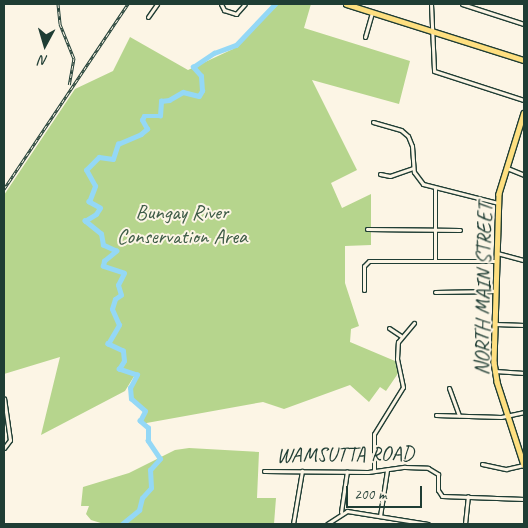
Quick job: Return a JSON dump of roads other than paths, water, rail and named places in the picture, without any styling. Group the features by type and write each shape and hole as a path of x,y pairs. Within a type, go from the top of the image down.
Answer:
{"main road":[{"path":"346,4 524,60"},
{"name":"NORTH MAIN STREET","path":"524,113 506,168 498,203 494,370 524,465"}],"street":[{"path":"148,17 157,4"},
{"path":"221,4 224,10 236,14 245,4"},
{"path":"431,4 434,71 524,100"},
{"path":"462,4 524,24"},
{"path":"365,37 372,12"},
{"path":"373,122 401,130 408,136 412,146 413,168 419,181 435,188 498,203"},
{"path":"380,174 390,176 413,168"},
{"path":"506,168 524,175"},
{"path":"435,188 435,261"},
{"path":"368,229 460,230"},
{"path":"497,253 524,260"},
{"path":"364,290 366,262 497,261"},
{"path":"435,292 496,291"},
{"path":"374,471 374,434 403,387 396,350 401,336 414,323"},
{"path":"495,324 524,326"},
{"path":"389,328 401,336"},
{"path":"494,370 524,373"},
{"path":"449,388 460,416"},
{"path":"4,398 10,440 4,448"},
{"path":"436,416 509,415 524,412"},
{"path":"482,464 506,469 524,465"},
{"name":"WAMSUTTA ROAD","path":"264,471 374,471 405,467 432,469 438,474 440,495 524,499"},
{"path":"380,516 387,470"},
{"path":"294,524 302,471"},
{"path":"327,524 341,512 347,471"},
{"path":"465,524 468,496"},
{"path":"341,512 428,524"}],"waterway":[{"path":"122,524 139,510 142,498 151,488 150,470 160,459 148,441 148,428 140,421 145,411 131,399 130,388 137,375 119,369 124,361 123,351 108,344 119,325 112,309 115,299 121,295 118,285 124,273 103,266 104,261 116,251 103,245 101,234 85,221 96,214 100,208 89,202 95,186 86,170 99,157 113,159 118,144 141,134 147,129 142,120 144,116 160,116 161,101 169,100 183,92 199,96 202,91 201,76 193,67 214,53 236,45 275,4"}],"railway":[{"path":"58,4 60,24 74,58 69,85"},
{"path":"4,189 128,4"}],"park label":[{"name":"Bungay River Conservation Area","path":"182,224"}]}
